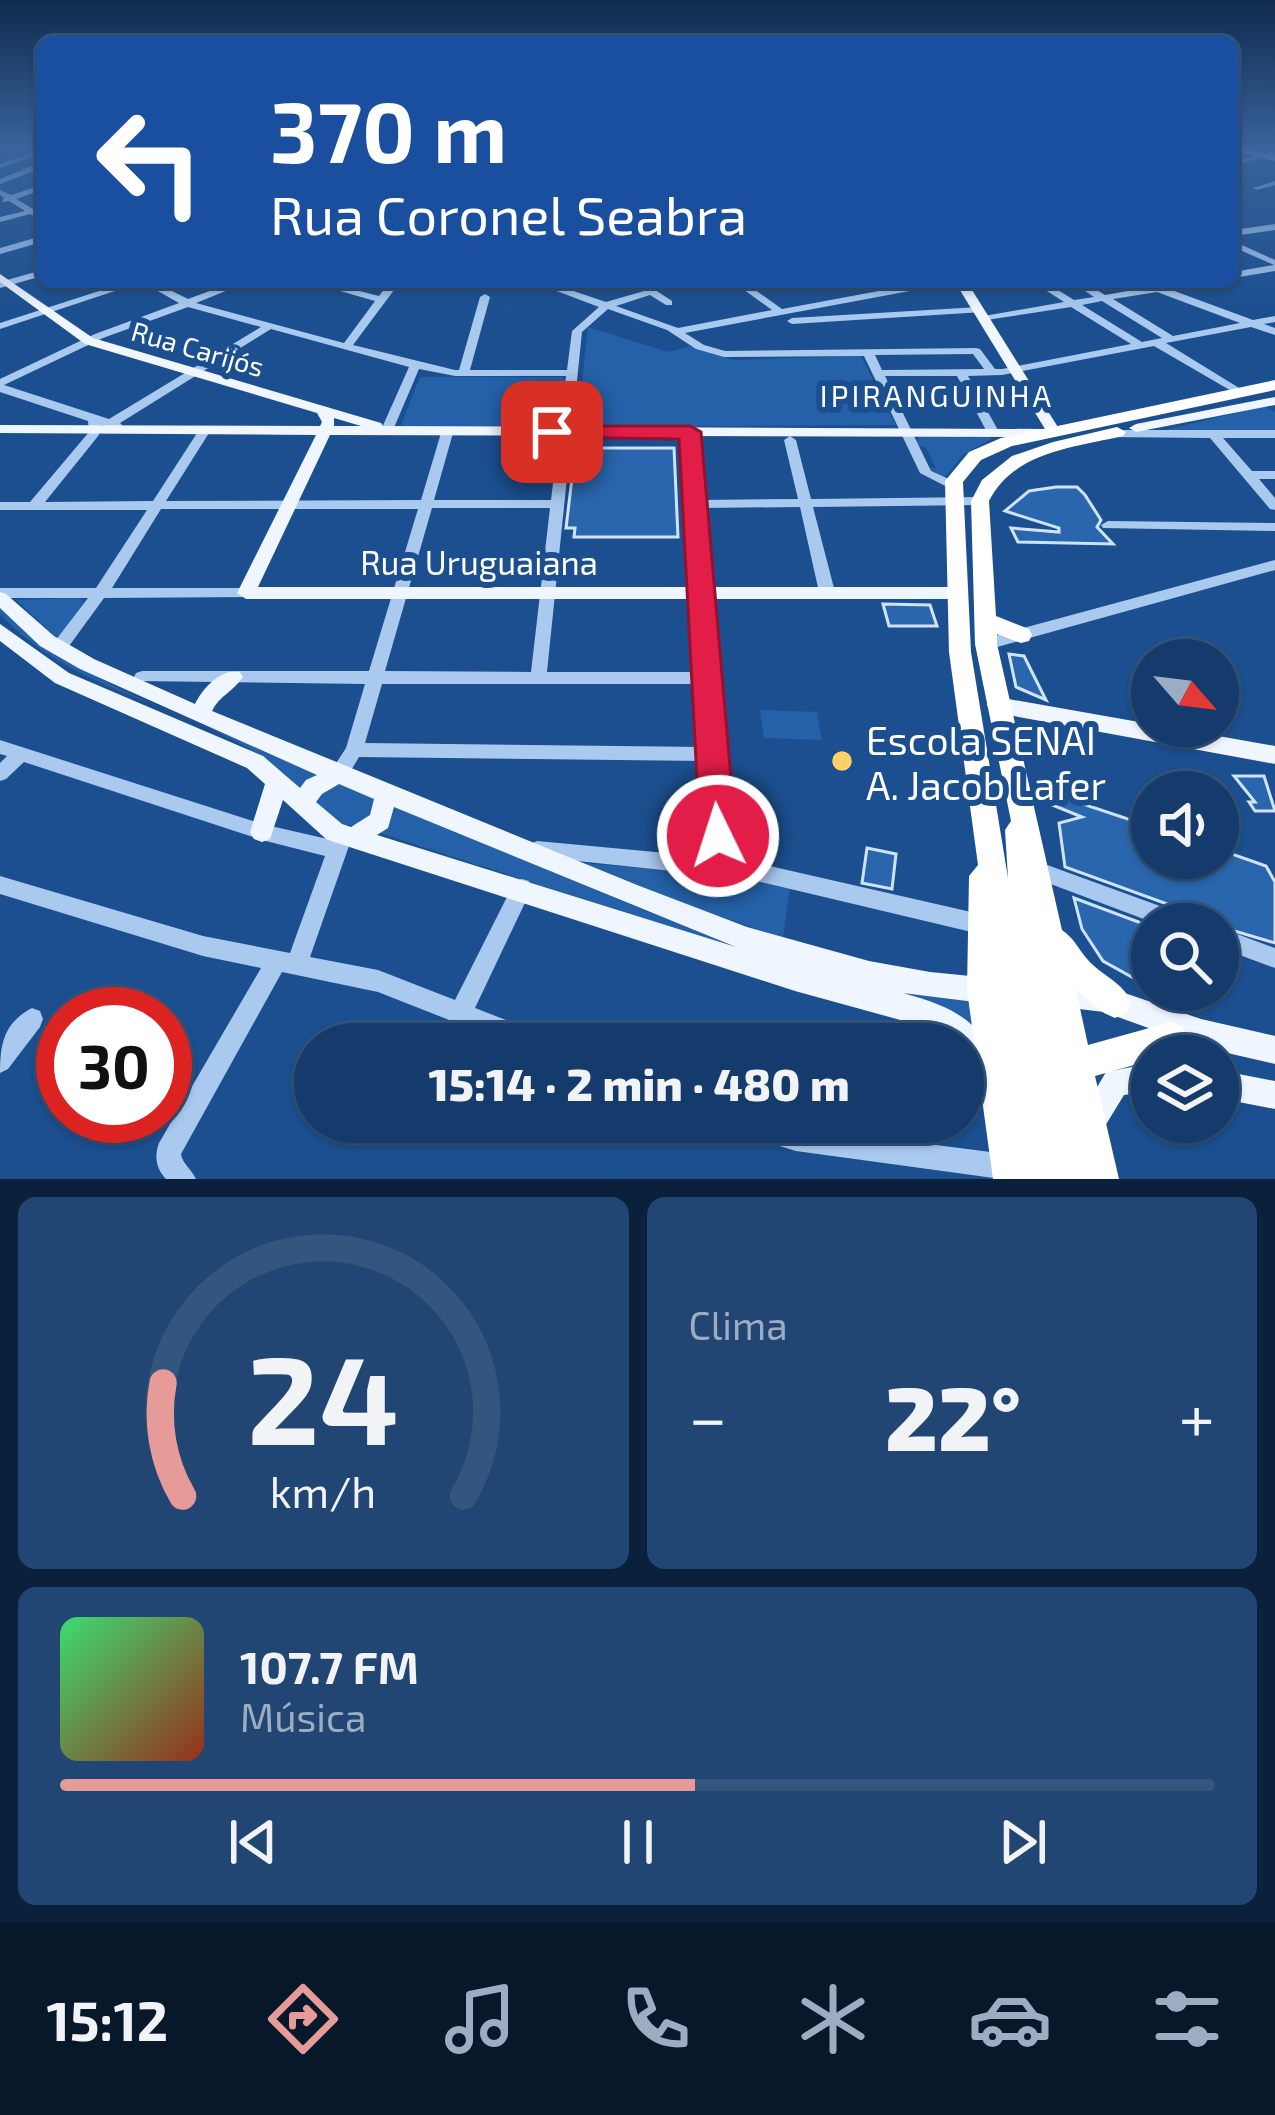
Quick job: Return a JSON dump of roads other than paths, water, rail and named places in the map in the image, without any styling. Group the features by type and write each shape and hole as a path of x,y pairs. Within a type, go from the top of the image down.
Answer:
{"highway":[{"path":"982,494 1008,466 1054,437 1234,391 1275,394"},
{"path":"1023,992 987,840 960,652 953,495 969,460 1001,444 1112,434 1275,394"},
{"path":"1001,444 986,472 982,494 984,590 986,632 1018,811 1039,872 1052,935 1078,972 1115,1002"},
{"path":"957,592 984,590"},
{"path":"960,652 986,632 1021,635"},
{"path":"966,691 998,705"},
{"path":"1018,811 1023,992 1014,1106 1019,1175"},
{"path":"987,840 980,924 1066,1067 1090,1126 1101,1179"},
{"path":"1023,992 1052,935"},
{"path":"1014,1106 1066,1067 1131,1053"},
{"path":"1066,1067 1074,1179"}],"main road":[{"name":"Rua Carijós","path":"2,282 89,340 196,371 326,421"},
{"path":"326,421 447,433 773,432 794,436 907,432 1001,444 1054,437 965,288"},
{"path":"0,430 100,425 139,433 202,433 350,418 392,431"},
{"path":"246,593 326,421"},
{"name":"Rua Uruguaiana","path":"246,593 957,592"},
{"path":"0,595 58,649 338,774 656,905 780,947 916,983 1115,1002 1169,1035"},
{"path":"0,632 62,678 243,755 320,824 346,841 522,888 795,978 940,1017 959,1028 977,1049 1014,1106"},
{"path":"200,714 209,696 233,677"},
{"path":"998,705 1275,755"},
{"path":"301,805 314,787 338,774"},
{"path":"262,832 277,781"},
{"path":"346,841 380,821 386,794"},
{"path":"1239,1047 1275,1050"},
{"path":"1090,1126 1096,1107 1116,1082 1131,1080"},
{"path":"1239,1088 1275,1095"}],"street":[{"path":"0,220 36,214"},
{"path":"1239,224 1250,230"},
{"path":"1239,231 1275,224"},
{"path":"0,250 36,241"},
{"path":"1239,247 1275,266"},
{"path":"1239,274 1275,266"},
{"path":"2,282 36,274"},
{"path":"0,326 118,288"},
{"path":"158,288 191,305 415,365 464,373 572,373"},
{"path":"0,386 89,340 229,288"},
{"path":"337,288 382,300"},
{"path":"346,346 391,288"},
{"path":"556,288 733,356 978,351 993,373"},
{"path":"645,288 669,303"},
{"path":"747,288 778,310"},
{"path":"676,331 907,288"},
{"path":"1048,288 1140,345"},
{"path":"1086,288 1171,339"},
{"path":"792,321 981,315 1163,288"},
{"path":"1158,289 1275,332"},
{"path":"538,679 579,328 607,305 650,292"},
{"path":"464,373 485,297"},
{"path":"880,373 993,373 1275,319"},
{"path":"34,506 100,425 269,326"},
{"path":"1156,342 1234,391"},
{"path":"868,352 926,473 953,495"},
{"path":"392,431 415,365"},
{"path":"961,373 1001,444"},
{"path":"0,386 100,425"},
{"path":"690,432 720,868"},
{"path":"58,649 160,504 202,433"},
{"path":"338,774 354,750 447,433"},
{"path":"1112,434 1275,434"},
{"path":"1213,434 1275,506"},
{"path":"794,436 827,592"},
{"path":"1249,475 1275,475"},
{"path":"695,504 982,494"},
{"path":"0,506 558,504"},
{"path":"1108,525 1275,527"},
{"path":"1021,635 1275,565"},
{"name":"Rua Uruguaiana","path":"0,595 246,593"},
{"path":"142,677 707,678"},
{"path":"0,747 262,832 346,841 287,963 167,1152 169,1165 184,1179"},
{"path":"354,750 712,754"},
{"path":"0,774 22,753"},
{"path":"517,847 748,870 980,924"},
{"path":"1039,872 1131,905"},
{"path":"0,885 203,946 378,981 488,1023"},
{"path":"461,1012 522,888"},
{"path":"1239,945 1275,958"},
{"path":"0,1061 32,1019"},
{"path":"821,1143 1019,1175"}],"place":[{"name":"Escola SENAI A. Jacob Lafer","path":"842,761"}],"district":[{"name":"IPIRANGUINHA","path":"937,395"}]}
